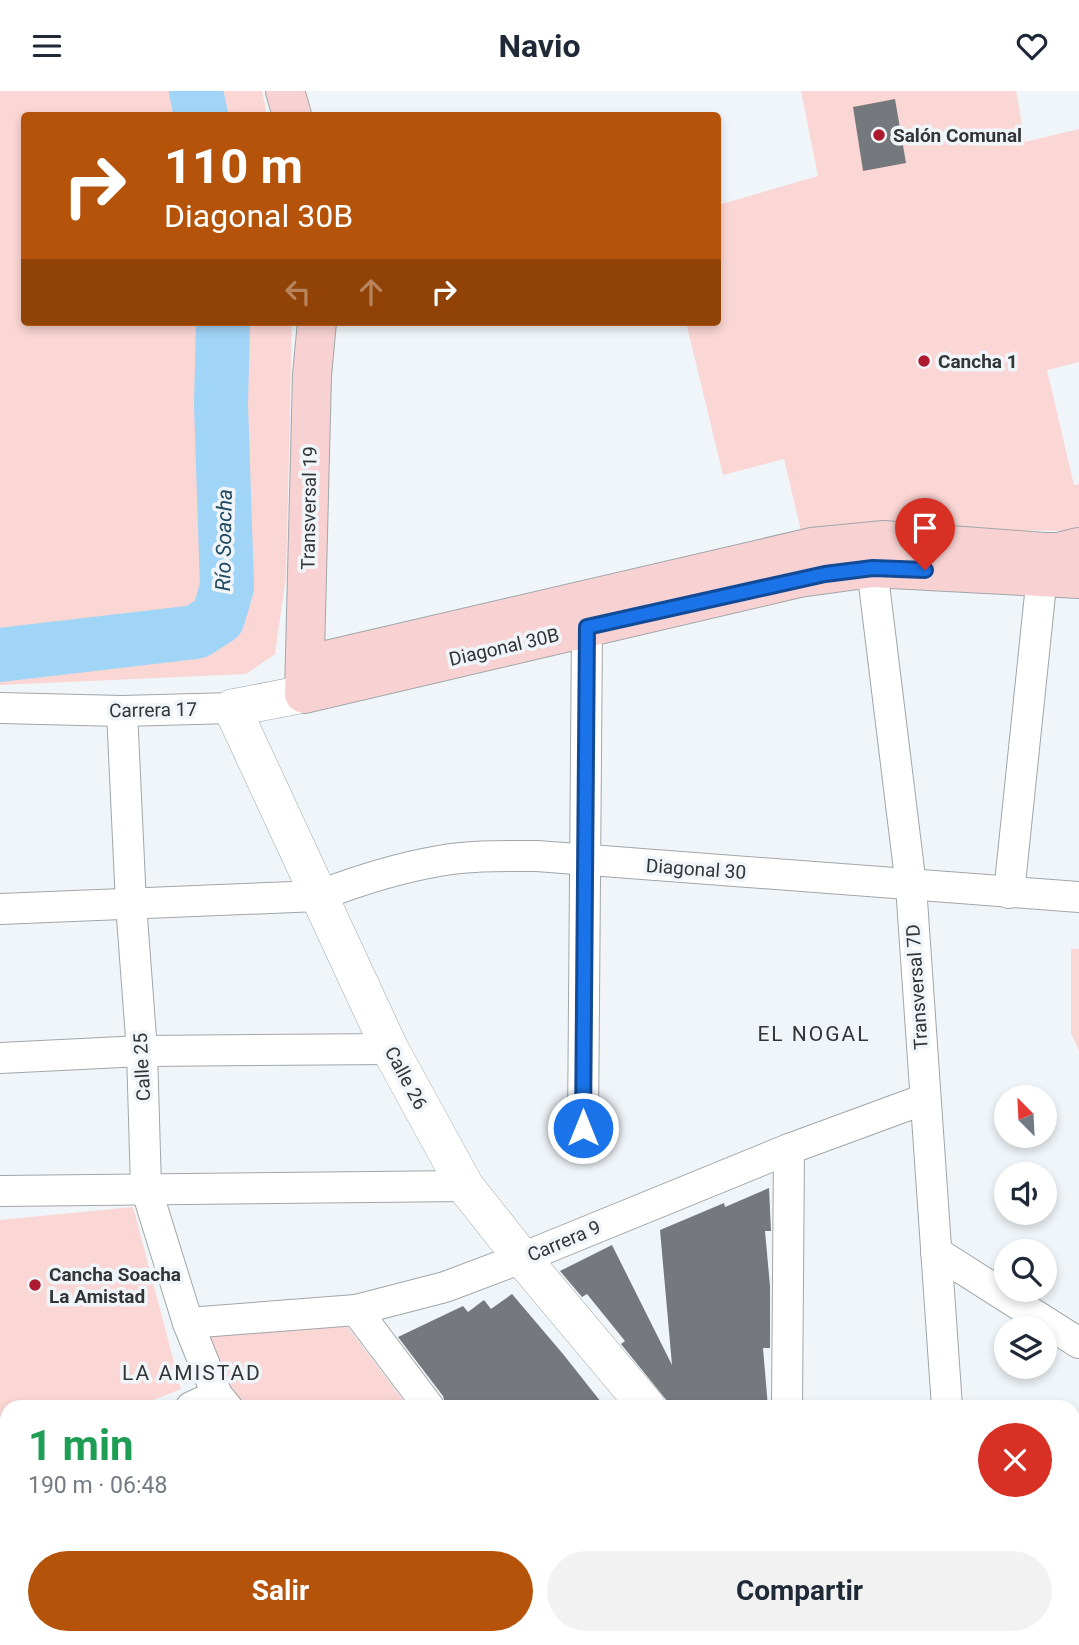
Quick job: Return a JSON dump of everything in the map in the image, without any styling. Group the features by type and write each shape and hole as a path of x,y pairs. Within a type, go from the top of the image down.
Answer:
{"main road":[{"path":"285,91 291,112"},
{"name":"Transversal 19","path":"304,679 312,375 317,326"},
{"name":"Diagonal 30B","path":"304,679 811,547 884,540 1061,564"},
{"name":"Diagonal 30B","path":"304,679 587,627 799,579 873,568 1061,564"}],"street":[{"path":"1009,893 1061,564"},
{"name":"Transversal 7D","path":"873,568 911,886 947,1400"},
{"path":"583,1128 587,627"},
{"name":"Carrera 17","path":"0,708 122,711 232,708 304,679"},
{"name":"Calle 26","path":"232,708 390,1049 465,1186 641,1400"},
{"name":"Calle 25","path":"122,711 131,904 142,1051 146,1188 211,1400"},
{"name":"Diagonal 30","path":"0,909 318,896 353,883 439,861 498,856 537,856 1079,897"},
{"path":"0,1058 142,1051 390,1049"},
{"name":"Carrera 9","path":"188,1323 356,1310 445,1287 789,1149 925,1099"},
{"path":"787,1400 789,1149"},
{"path":"0,1191 465,1186"},
{"path":"936,1252 1079,1343"},
{"path":"356,1310 424,1400"}],"shaded area":[{"path":"0,91 262,91 266,112 21,112 21,326 292,326 286,576 275,654 246,674 0,685"},
{"path":"801,91 1016,91 1025,142 1079,129 1079,362 1047,370 1074,485 1079,484 1079,527 1075,531 865,528 802,535 784,459 723,475 687,326 721,326 721,204 818,176"},
{"path":"1071,949 1079,949 1079,1051 1071,1033"},
{"path":"133,1207 181,1389 154,1400 0,1400 0,1220"},
{"path":"347,1326 403,1400 236,1400 226,1387 207,1336"}],"building":[{"name":"Salón Comunal","path":"895,99 906,163 863,171 853,107"},
{"path":"769,1188 771,1231 765,1231 770,1286 770,1348 763,1348 767,1400 666,1400 621,1344 625,1341 587,1294 582,1297 560,1271 612,1245 672,1365 660,1230 724,1203 725,1207"},
{"path":"512,1294 599,1400 444,1400 398,1337 463,1306 468,1312 484,1300 491,1309"}],"waterway":[{"name":"Río Soacha","path":"196,91 200,112"},
{"name":"Río Soacha","path":"0,655 196,632 218,618 227,587 221,404 223,326"}],"place":[{"name":"Salón Comunal","path":"879,135"},
{"name":"Cancha 1","path":"924,361"},
{"name":"Cancha Soacha La Amistad","path":"35,1285"}],"district":[{"name":"EL NOGAL","path":"814,1034"},
{"name":"LA AMISTAD","path":"192,1373"}],"route":[{"path":"583,1128 587,627 848,570 925,570"}]}
